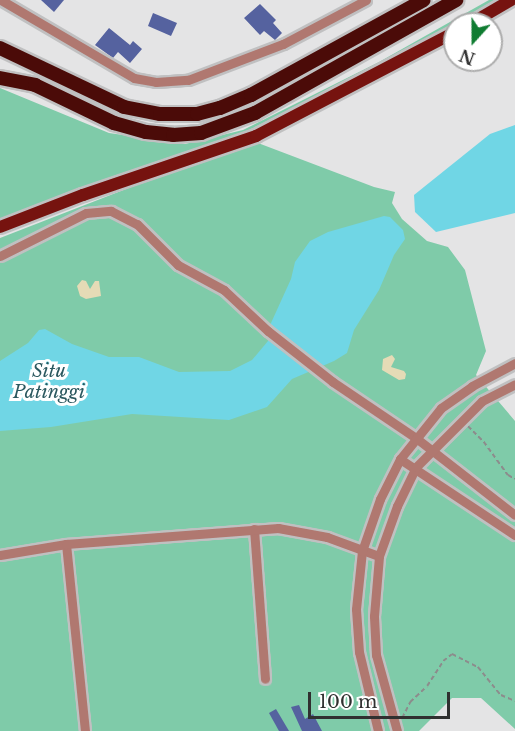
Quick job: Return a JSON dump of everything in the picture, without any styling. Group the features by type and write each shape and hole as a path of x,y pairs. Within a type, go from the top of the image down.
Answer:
{"highway":[{"path":"0,48 123,106 160,114 197,114 220,108 251,95 424,0"},
{"path":"0,68 114,123 146,132 173,135 201,132 255,113 456,0"},
{"path":"0,78 35,86"}],"main road":[{"path":"490,12 511,0"},
{"path":"0,227 83,195 256,136 443,38"}],"street":[{"path":"1,0 134,78 156,82 188,80 283,44 366,0"},
{"path":"0,256 86,213 111,211 137,224 178,265 224,290 268,330 333,382 416,438 515,515"},
{"path":"515,363 472,386 441,408 400,459 380,499 362,551 356,609 359,652 377,731 396,728 376,655 374,616 379,556 397,506 416,467 430,450 482,400 515,384"},
{"path":"400,459 416,467 515,535"},
{"path":"0,555 66,544 278,528 306,532 379,556"},
{"path":"254,529 265,679"},
{"path":"66,544 85,731"}],"path":[{"path":"461,420 484,441 508,475 515,479"},
{"path":"396,728 406,715 410,702 427,686 443,661 452,654 478,667 501,695 515,701"}],"green space":[{"path":"489,0 495,0 474,12 468,12"},
{"path":"443,26 443,30 380,66 201,152 50,200 0,221 0,88 109,133 185,144 243,130 379,62"},
{"path":"258,143 374,187 395,192 392,203 402,219 427,241 448,247 465,270 486,351 476,375 515,421 515,729 481,698 452,698 419,731 0,731 0,238 198,161"}],"sand":[{"path":"82,280 86,281 90,289 95,281 99,281 101,296 86,299 80,296 77,286"},
{"path":"392,355 395,359 391,367 404,371 405,379 399,380 382,370 383,359"}],"water":[{"path":"515,125 515,213 436,232 415,212 414,195 490,134"},
{"name":"Situ Patinggi","path":"384,216 390,217 403,230 405,239 394,255 379,290 354,330 347,353 292,379 267,407 229,420 132,414 51,427 0,431 0,361 28,343 39,330 45,329 72,344 109,357 139,357 179,372 230,371 252,360 268,341 271,323 291,279 295,262 310,241 328,232"}],"building":[{"path":"41,0 64,0 54,12"},
{"path":"260,4 276,20 273,23 282,33 275,40 264,31 260,35 244,18"},
{"path":"153,13 177,23 171,36 148,26"},
{"path":"109,28 130,45 133,41 142,49 130,63 118,52 113,58 95,45"},
{"path":"299,705 305,719 313,714 322,731 302,731 291,707"},
{"path":"276,709 289,731 279,731 269,713"}]}
